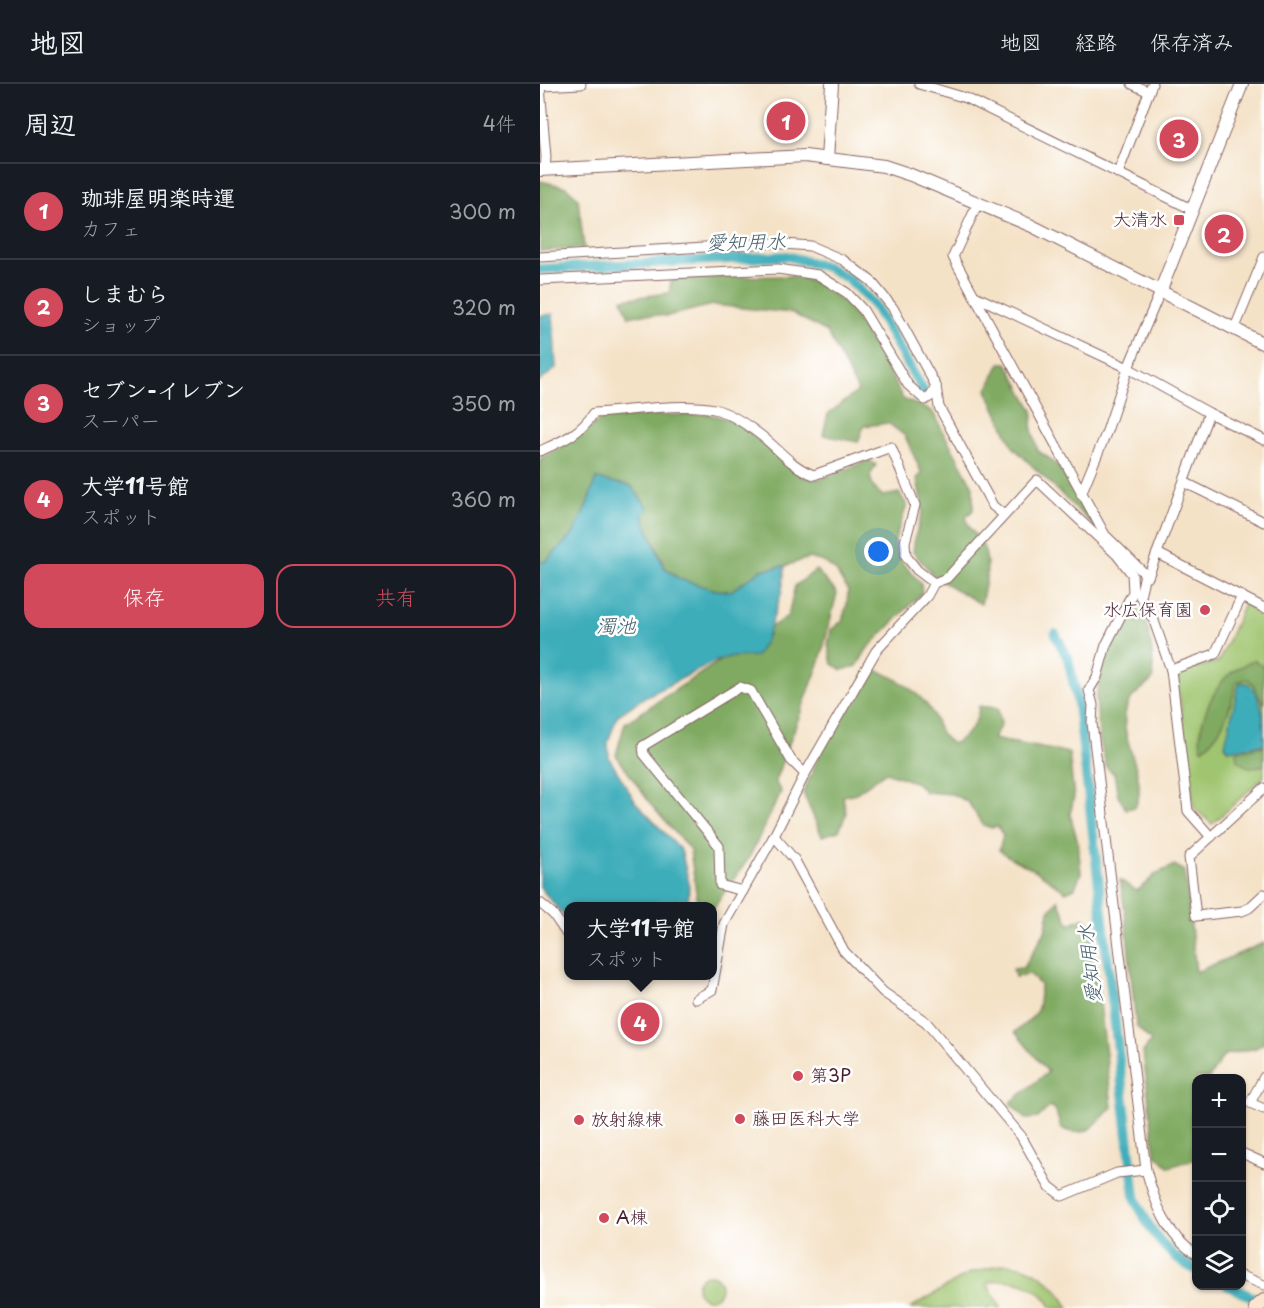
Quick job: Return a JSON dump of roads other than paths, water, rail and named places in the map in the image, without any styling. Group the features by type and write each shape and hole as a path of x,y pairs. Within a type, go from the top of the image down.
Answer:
{"main road":[{"path":"1256,1308 1264,1301"}],"street":[{"path":"581,84 540,86 546,157 542,170 776,157 827,159 884,166 911,174 1032,226 1264,344"},
{"path":"827,159 832,84"},
{"path":"919,84 966,98 1193,210"},
{"path":"1118,173 1150,88 1132,84"},
{"path":"1081,494 1107,431 1128,368 1242,84"},
{"path":"978,203 953,257 1105,535 1148,577 1209,413"},
{"path":"540,257 771,243 810,246 843,260 883,292 936,386 939,407 993,506 1003,514"},
{"path":"1234,330 1264,257"},
{"path":"540,280 778,269 818,275 847,293 863,310 908,385 925,400 931,396 936,386"},
{"path":"975,296 1128,368 1209,413 1264,440"},
{"path":"540,451 576,434 584,428 594,413 695,407 714,409 737,418 794,465 814,476 891,447 915,505 905,542 906,556 917,570 934,583"},
{"path":"717,958 721,933 805,774 876,651 927,596 934,583 947,578 1003,514 1037,480 1117,555 1132,574 1134,582 1132,592 1106,645 1097,678 1089,690 1093,705 1092,723 1144,1170 1161,1214 1183,1244 1192,1250"},
{"path":"1184,482 1264,522"},
{"path":"1156,553 1264,608"},
{"path":"1145,574 1140,596 1154,621 1171,669 1188,811 1211,837"},
{"path":"1171,669 1215,654 1242,597"},
{"path":"743,891 720,885 719,846 644,754 643,746 740,687 751,691 791,760 805,774"},
{"path":"1264,788 1189,857 1196,916 1242,911 1249,908 1264,894"},
{"path":"774,836 794,859 840,945 883,992 926,1022 1021,1136 1049,1186 1062,1196 1117,1173 1144,1170"},
{"path":"540,903 553,914 564,930"},
{"path":"696,999 712,990 714,980"},
{"path":"1264,1077 1250,1103 1264,1109"},
{"path":"1246,1155 1264,1163"},
{"path":"1246,1278 1264,1285"}],"water":[{"path":"553,314 556,368 540,381 540,316"},
{"name":"濁池","path":"596,479 631,486 648,508 643,517 664,567 679,579 715,590 731,591 761,570 785,566 782,591 766,640 756,656 729,657 716,661 645,697 617,716 608,742 609,758 636,803 681,850 689,883 688,902 564,902 564,916 540,887 540,562 545,562 573,534"},
{"path":"1239,683 1248,683 1260,703 1264,744 1229,750 1225,745"}],"waterway":[{"name":"愛知用水","path":"540,269 787,256 827,267 850,280 874,305 924,392"},
{"name":"愛知用水","path":"1055,634 1068,658 1078,704 1135,1197 1145,1219 1159,1240 1176,1257 1192,1268"},
{"name":"愛知用水","path":"1237,1290 1264,1302"}],"place":[{"name":"珈琲屋明楽時運","path":"786,121"},
{"name":"セブン-イレブン","path":"1179,139"},
{"name":"大清水","path":"1179,220"},
{"name":"しまむら","path":"1224,234"},
{"name":"水広保育園","path":"1205,610"},
{"name":"大学11号館","path":"640,1022"},
{"name":"第3P","path":"798,1076"},
{"name":"藤田医科大学","path":"740,1119"},
{"name":"放射線棟","path":"579,1120"},
{"name":"A棟","path":"604,1218"}]}
